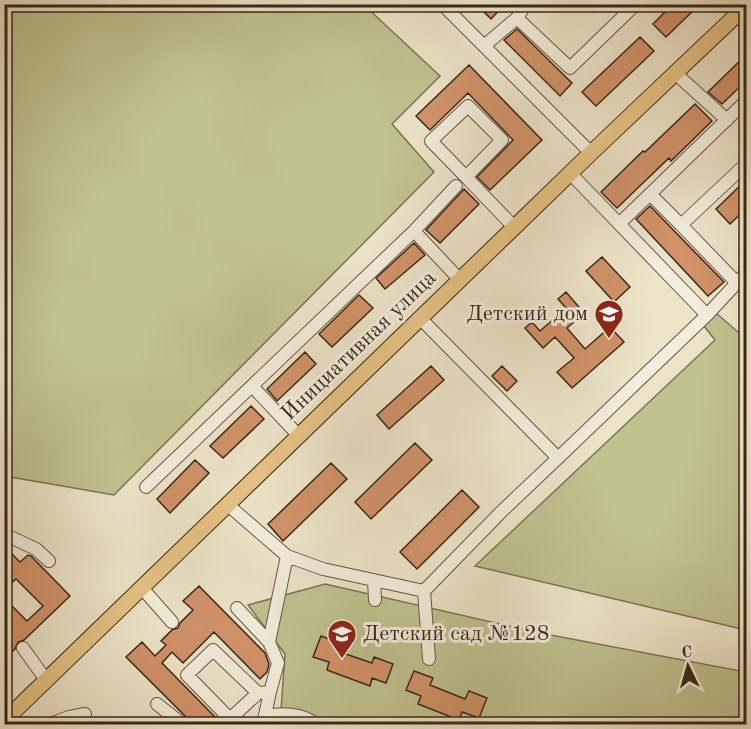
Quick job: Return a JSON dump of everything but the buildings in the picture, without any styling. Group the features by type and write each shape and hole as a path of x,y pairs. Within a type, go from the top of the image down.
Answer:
{"main road":[{"name":"Инициативная улица","path":"4,721 570,173 747,6"}],"street":[{"path":"442,4 591,153"},
{"path":"484,46 517,18 522,10 518,4"},
{"path":"517,18 570,69 636,4"},
{"path":"675,73 727,120"},
{"path":"619,224 747,101"},
{"path":"466,177 502,140 468,106 431,141 514,227"},
{"path":"681,225 747,164"},
{"path":"570,173 707,315"},
{"path":"146,487 414,231 456,186"},
{"path":"650,194 737,283"},
{"path":"414,231 460,279"},
{"path":"429,659 424,591 501,512 707,315 747,273"},
{"path":"420,318 558,458"},
{"path":"252,386 298,436"},
{"path":"228,505 287,556 323,569 424,591"},
{"path":"4,534 36,549 49,561"},
{"path":"270,642 287,556"},
{"path":"374,580 375,600"},
{"path":"142,588 172,622"},
{"path":"237,608 270,642 278,663 264,692 227,722 188,675 213,650 264,692"},
{"path":"23,648 46,680"},
{"path":"264,692 264,720"},
{"path":"157,704 182,724"},
{"path":"50,724 85,714 83,724"},
{"path":"264,720 274,714 308,718 315,724"}],"green space":[{"path":"4,5 364,5 440,76 392,124 434,172 114,495 5,476"},
{"path":"716,313 746,339 746,630 475,566 715,340 704,326"},
{"path":"325,584 540,633 746,672 746,724 288,724 281,710 285,654 248,605"}],"place":[{"name":"Детский дом","path":"609,340"},
{"name":"Детский сад №128","path":"342,660"}]}
